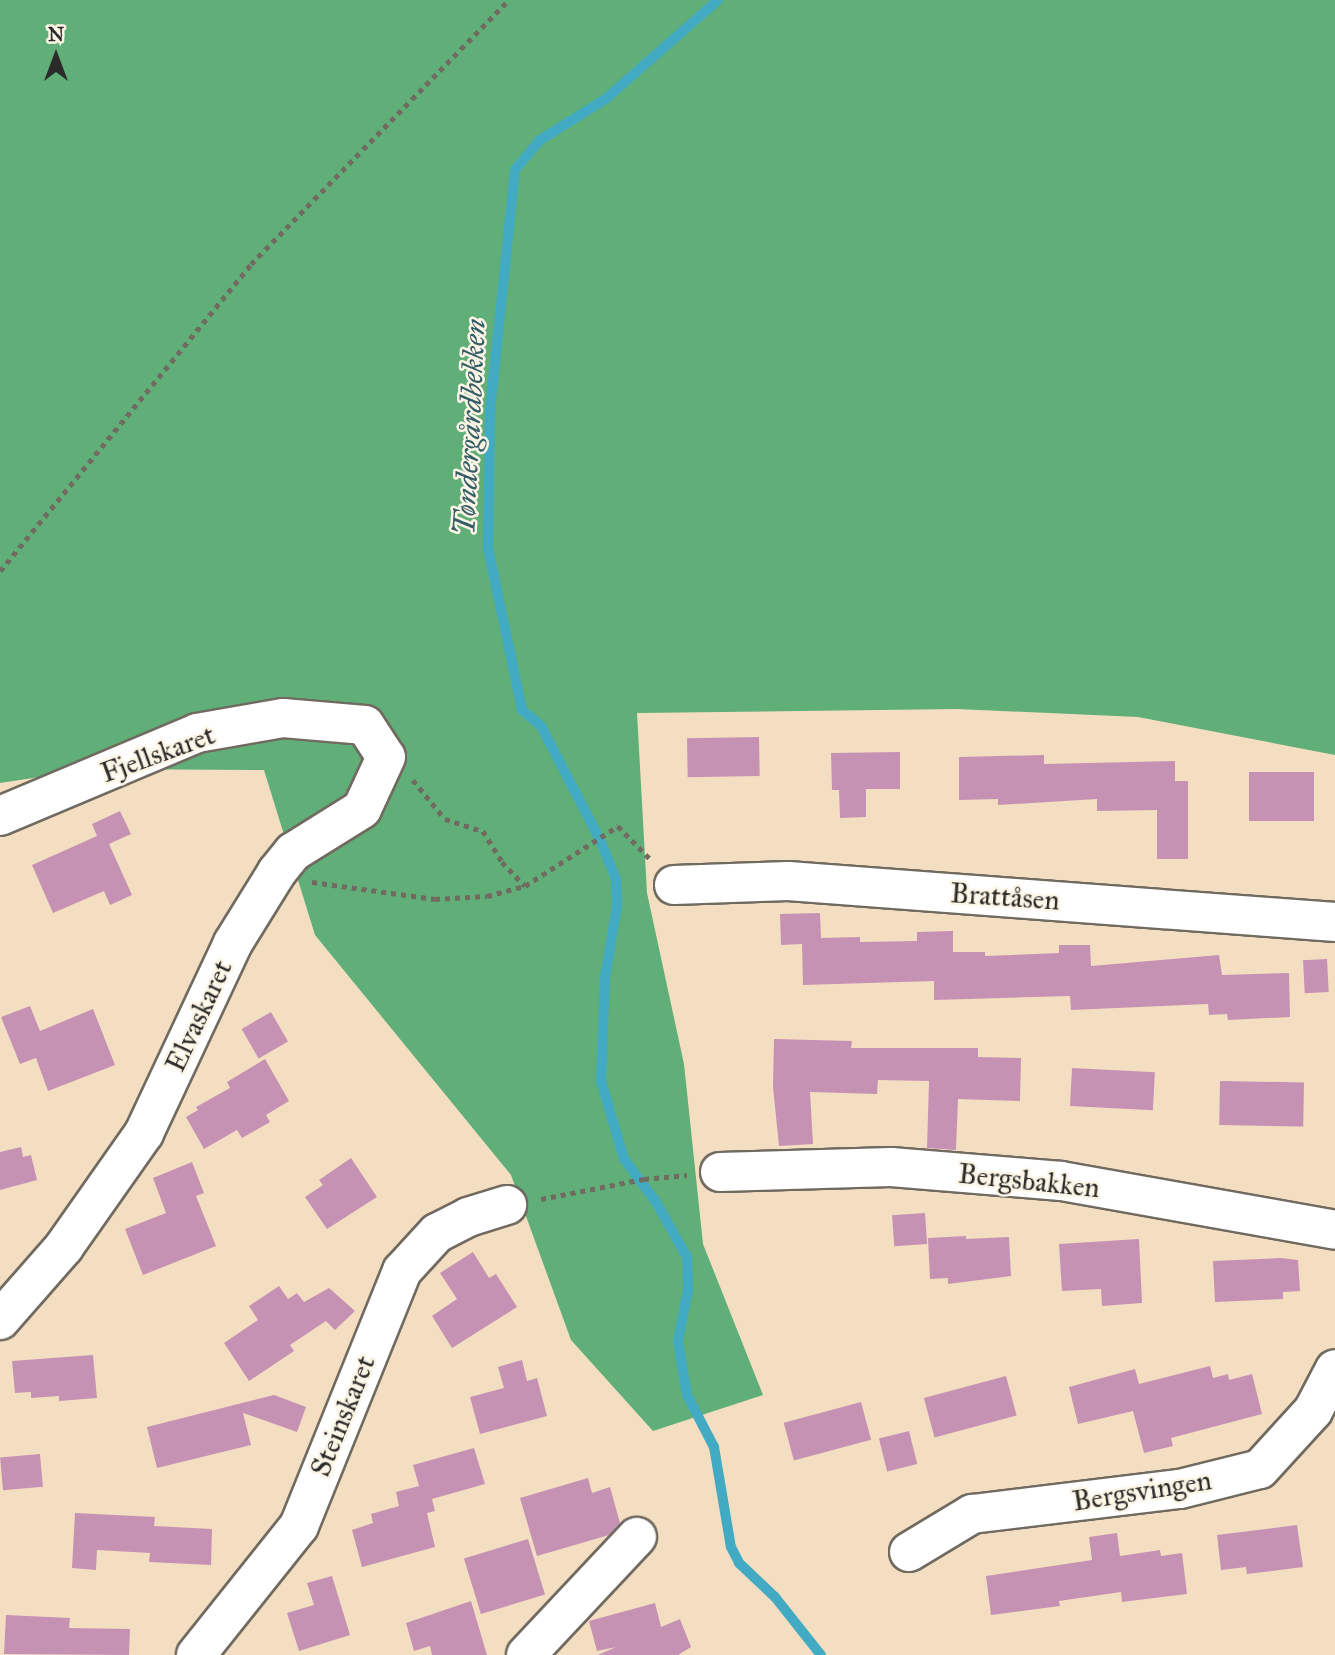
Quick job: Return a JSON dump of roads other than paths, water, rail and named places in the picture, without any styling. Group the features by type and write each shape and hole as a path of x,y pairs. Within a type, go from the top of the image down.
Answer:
{"street":[{"name":"Fjellskaret","path":"0,816 197,733 283,718 365,725"},
{"name":"Elvaskaret","path":"0,1320 64,1247 144,1133 233,943 277,872 292,852 362,809 386,757 365,725"},
{"name":"Brattåsen","path":"674,885 788,881 1335,922"},
{"name":"Bergsbakken","path":"720,1171 891,1167 1061,1181 1335,1230"},
{"name":"Steinskaret","path":"196,1655 299,1526 402,1271 437,1233 468,1217 507,1205"},
{"name":"Bergsvingen","path":"909,1552 972,1514 1180,1489 1260,1469 1313,1411 1335,1369"},
{"path":"526,1655 637,1537"}],"waterway":[{"name":"Tøndergårdbekken","path":"718,0 607,98 540,140 515,170 490,411 488,548 522,710 541,726 600,840 616,879 617,906 605,978 601,1081 624,1159 656,1202 687,1257 688,1290 678,1341 687,1395 714,1447 731,1547 739,1563 775,1597 821,1655"}]}
